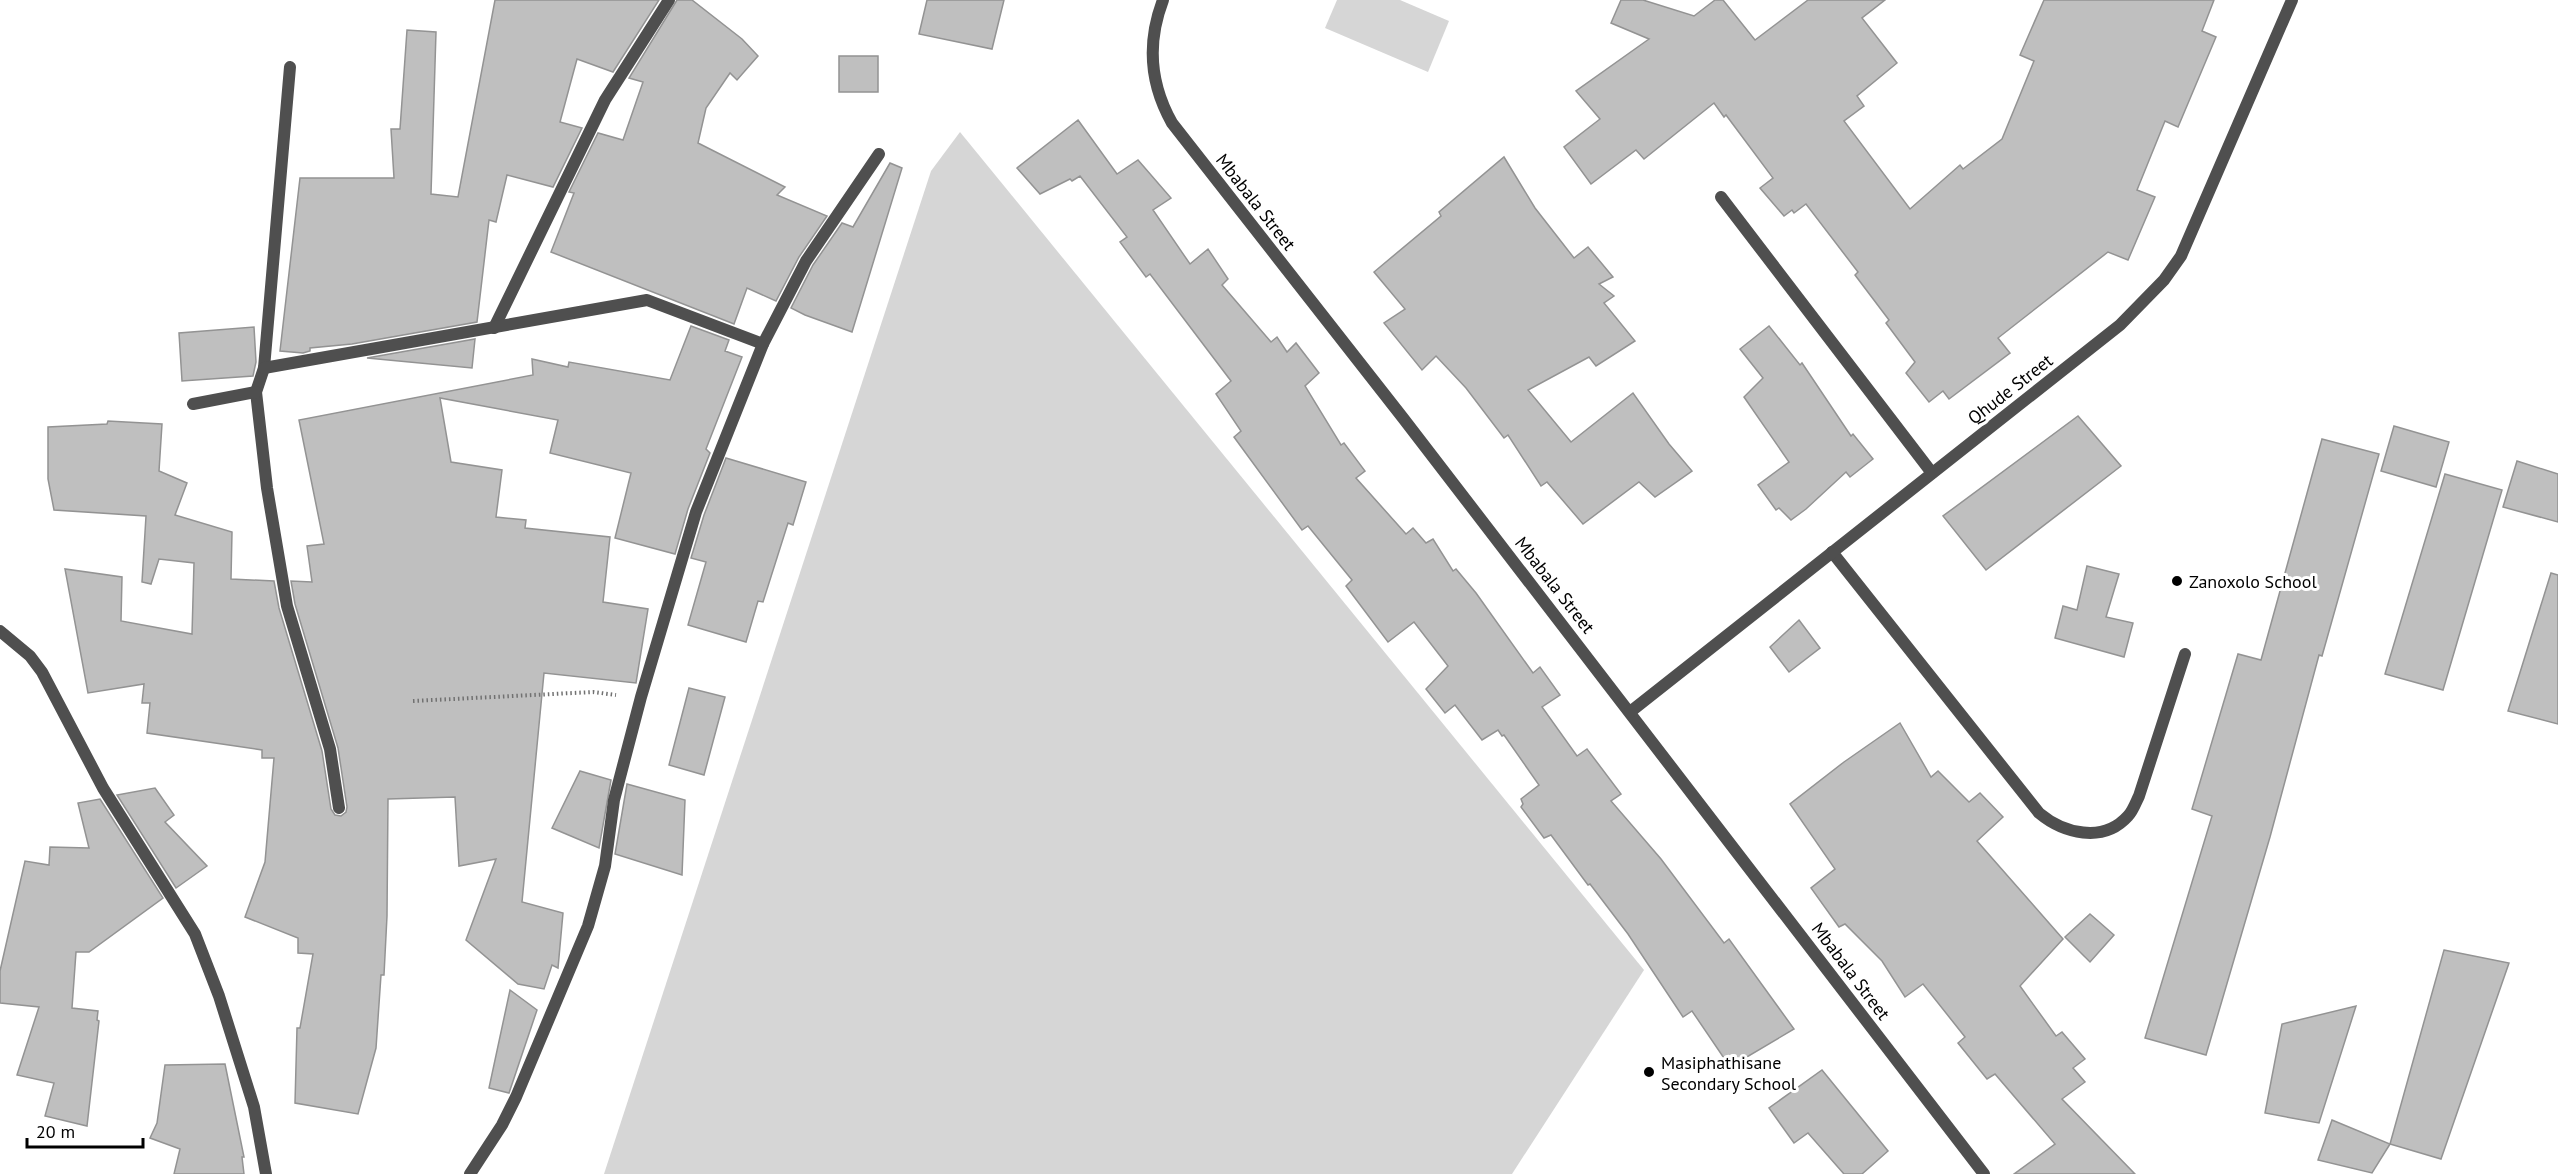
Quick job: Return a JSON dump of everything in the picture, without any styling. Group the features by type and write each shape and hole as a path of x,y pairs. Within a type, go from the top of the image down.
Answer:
{"street":[{"path":"494,328 605,100 669,0"},
{"name":"Mbabala Street","path":"1163,0 1154,36 1153,62 1155,86 1172,123 1630,712 1984,1174"},
{"name":"Qhude Street","path":"1630,712 2120,325 2164,280 2181,256 2198,221 2292,0"},
{"path":"290,67 264,368 256,392 267,488 287,606 330,749 339,808"},
{"path":"470,1174 502,1125 516,1097 588,926 605,866 614,800 641,697 696,512 763,344 806,261 879,154"},
{"path":"1721,197 1932,474"},
{"path":"264,368 647,300 763,344"},
{"path":"192,404 256,392"},
{"path":"1832,552 2038,813 2055,826 2078,833 2095,833 2114,827 2128,816 2139,796 2185,654"},
{"path":"0,632 30,656 42,672 103,788 195,934 219,996 254,1107 266,1174"}],"path":[{"path":"413,701 593,692 641,697"}],"shaded area":[{"path":"1337,0 1400,0 1449,21 1428,72 1325,28"},
{"path":"960,132 1644,970 1512,1174 604,1174 931,171"}],"building":[{"path":"495,0 659,0 613,72 577,59 560,122 582,128 553,187 507,175 496,222 489,220 477,322 352,344 310,348 310,351 303,353 280,351 300,178 394,178 391,129 400,129 407,30 436,32 431,194 458,197"},
{"path":"677,0 692,0 742,39 758,56 737,80 730,73 706,108 698,143 785,187 777,195 827,216 799,257 776,301 747,288 734,324 551,252 574,193 569,192 598,133 623,140 643,82 629,78"},
{"path":"927,0 1004,0 992,49 919,34"},
{"path":"1621,0 1643,0 1694,16 1715,0 1723,0 1755,40 1808,0 1885,0 1862,18 1897,63 1857,96 1864,106 1844,121 1910,209 1960,165 1963,169 2002,139 2034,61 2020,55 2044,0 2214,0 2202,31 2216,37 2178,127 2165,121 2137,190 2155,197 2128,260 2108,252 1998,338 2010,353 1949,399 1943,391 1929,402 1906,373 1915,362 1886,323 1889,320 1855,275 1858,272 1806,204 1794,213 1792,210 1784,216 1760,188 1773,178 1726,115 1724,117 1714,103 1644,159 1636,150 1591,184 1564,147 1600,119 1576,91 1649,39 1611,23"},
{"path":"839,56 878,56 878,92 839,92"},
{"path":"1078,120 1117,174 1138,160 1171,198 1153,210 1190,264 1208,249 1228,279 1222,285 1271,342 1277,337 1287,352 1296,343 1319,373 1305,386 1341,445 1344,443 1365,471 1356,478 1406,534 1413,528 1426,543 1433,539 1453,571 1456,569 1476,593 1533,673 1540,667 1560,695 1542,707 1577,756 1587,749 1621,794 1611,801 1661,859 1724,943 1729,939 1794,1029 1730,1067 1692,1011 1683,1017 1628,934 1590,884 1588,885 1551,835 1544,838 1521,807 1523,804 1521,799 1539,785 1504,735 1502,736 1498,730 1482,740 1455,705 1445,713 1426,689 1448,666 1414,622 1388,642 1346,586 1352,580 1308,526 1302,530 1234,437 1241,431 1216,394 1231,381 1150,274 1146,277 1120,242 1127,237 1080,176 1040,194 1017,168"},
{"path":"1504,157 1535,208 1574,258 1588,247 1613,277 1599,284 1614,296 1604,303 1635,341 1596,366 1589,357 1528,390 1571,442 1633,393 1669,444 1692,471 1655,497 1639,482 1583,524 1547,482 1541,486 1508,435 1504,438 1466,388 1436,356 1422,370 1384,323 1405,309 1374,272 1441,216 1439,212"},
{"path":"890,163 902,168 852,332 791,308 813,265 842,223 853,227"},
{"path":"691,326 729,340 725,351 742,357 706,449 710,453 688,509 675,554 615,538 631,473 550,453 558,420 440,398 451,462 502,470 496,517 526,520 525,528 610,537 603,602 648,609 636,683 544,673 522,902 563,913 558,968 552,965 544,989 518,984 466,940 496,859 459,866 455,797 388,799 384,975 381,975 376,1048 358,1114 295,1103 297,1028 300,1028 313,954 298,953 298,938 245,917 265,862 274,758 262,758 262,750 147,733 150,703 142,703 144,684 88,693 65,569 122,577 121,621 192,634 194,563 159,559 151,584 142,582 146,516 54,510 48,479 48,427 107,424 108,421 162,424 159,471 187,483 175,515 232,532 231,579 274,581 279,608 322,751 331,809 335,815 341,816 346,812 347,807 338,748 295,604 291,581 312,582 307,546 324,544 299,420 533,375 532,359 568,367 569,362 670,380"},
{"path":"1769,326 1800,365 1802,363 1851,436 1853,434 1873,459 1850,477 1846,472 1791,520 1779,508 1776,510 1758,485 1789,462 1744,397 1763,378 1740,349"},
{"path":"254,327 256,362 253,376 182,381 179,333"},
{"path":"475,339 472,368 367,358"},
{"path":"2078,416 2121,466 1986,570 1943,516"},
{"path":"2394,426 2449,442 2436,487 2381,471"},
{"path":"2322,439 2379,454 2322,656 2319,655 2270,837 2206,1055 2145,1038 2212,816 2192,809 2238,654 2261,660"},
{"path":"726,458 806,482 793,525 788,523 763,602 758,601 746,642 688,625 706,562 691,558 704,515"},
{"path":"2517,461 2558,474 2558,522 2503,507"},
{"path":"2445,474 2502,490 2443,690 2385,674"},
{"path":"2087,566 2119,574 2106,617 2133,623 2124,657 2055,638 2063,606 2077,610"},
{"path":"2551,573 2558,575 2558,724 2508,711"},
{"path":"1799,620 1820,648 1789,672 1770,647"},
{"path":"689,688 725,697 704,775 669,765"},
{"path":"1900,723 1931,777 1938,771 1969,802 1980,793 2003,817 1977,841 2063,939 2020,986 2056,1036 2062,1032 2085,1059 2073,1068 2085,1082 2062,1099 2135,1174 2014,1174 2055,1144 1995,1074 1987,1079 1958,1043 1965,1037 1923,984 1905,997 1882,961 1845,924 1839,927 1811,888 1835,869 1790,804 1844,762"},
{"path":"580,771 611,780 599,848 552,828"},
{"path":"627,784 685,800 682,875 615,854"},
{"path":"155,788 174,815 165,822 207,866 176,888 117,795"},
{"path":"100,799 163,898 89,952 76,952 72,1008 98,1011 97,1020 99,1021 87,1126 45,1116 54,1083 17,1075 39,1007 0,1003 0,971 25,861 49,865 50,847 89,848 78,803"},
{"path":"2090,914 2114,935 2090,962 2065,937"},
{"path":"2444,950 2509,963 2441,1159 2390,1144"},
{"path":"510,990 537,1010 509,1093 489,1088"},
{"path":"2356,1006 2319,1123 2265,1113 2282,1024"},
{"path":"225,1064 244,1157 242,1157 244,1174 174,1174 180,1149 150,1138 157,1123 165,1065"},
{"path":"1822,1070 1888,1151 1862,1174 1844,1174 1808,1133 1794,1143 1769,1108"},
{"path":"2332,1120 2390,1144 2372,1173 2318,1160"}],"place":[{"name":"Zanoxolo School","path":"2177,581"},
{"name":"Masiphathisane Secondary School","path":"1649,1072"}]}
